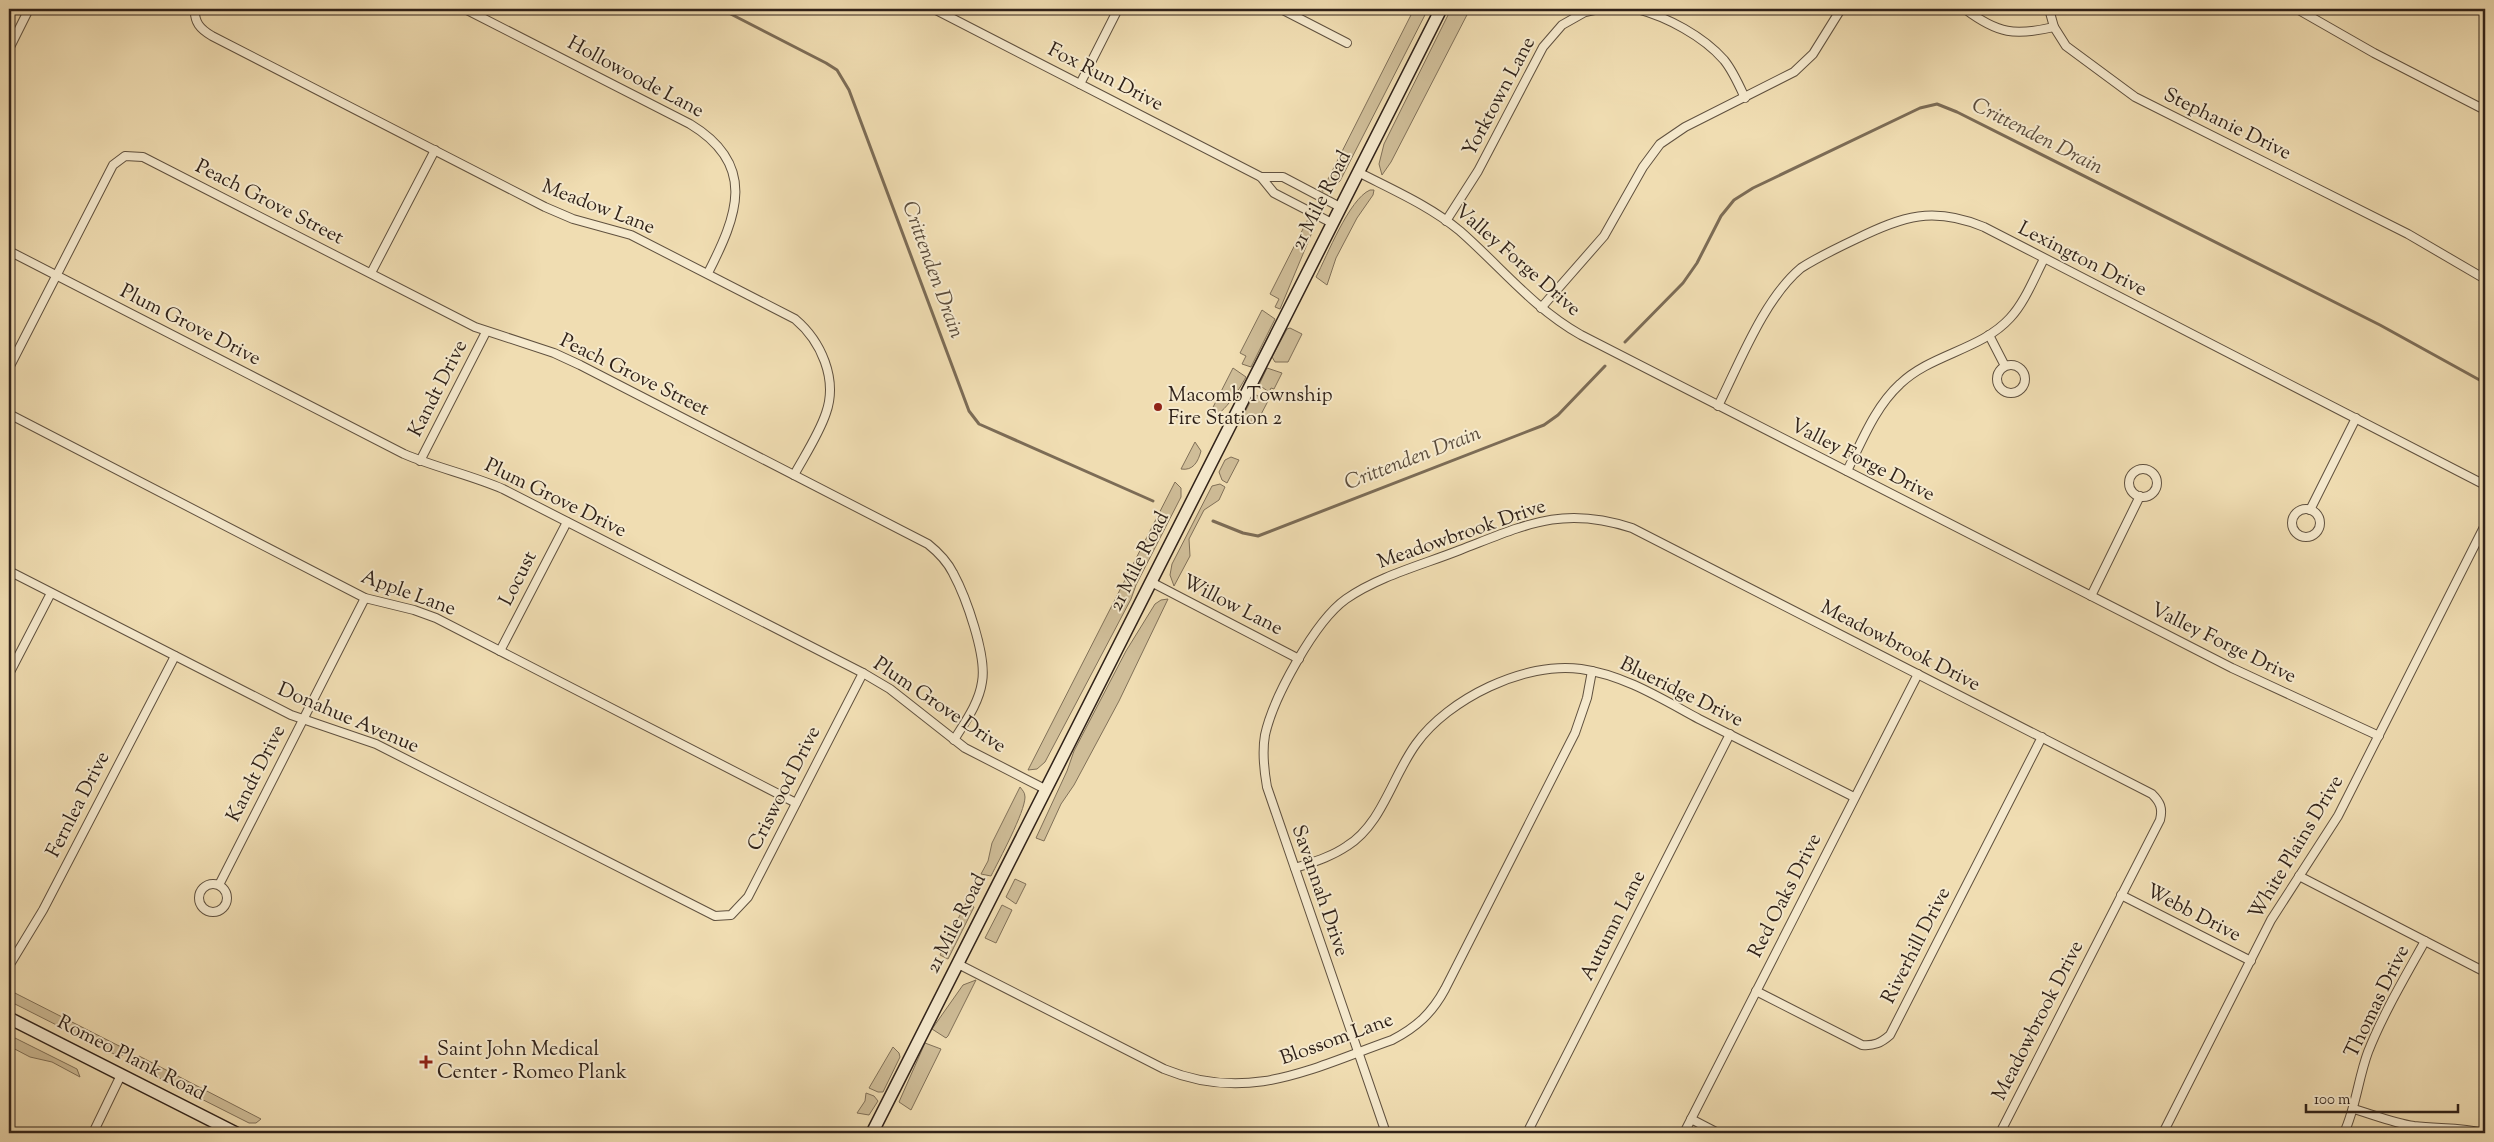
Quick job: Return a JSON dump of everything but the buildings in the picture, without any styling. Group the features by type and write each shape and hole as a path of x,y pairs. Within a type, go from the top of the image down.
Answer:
{"street":[{"path":"9,49 30,9"},
{"name":"Meadow Lane","path":"195,9 195,19 204,32 545,207 573,219 620,231 708,273 795,320 813,337 819,348 828,376 829,402 826,414 794,475"},
{"name":"Hollowoode Lane","path":"466,9 690,124 712,140 721,150 732,173 736,199 730,226 708,273"},
{"name":"Fox Run Drive","path":"934,9 1261,177 1274,193 1332,223"},
{"path":"1080,84 1118,9"},
{"path":"1281,9 1347,43"},
{"name":"21 Mile Road","path":"872,1133 1441,9"},
{"name":"Yorktown Lane","path":"1446,220 1478,172 1533,64 1552,35 1574,17 1600,9"},
{"path":"1637,9 1649,12 1684,30 1712,49 1732,72 1745,98"},
{"path":"1541,308 1604,236 1643,167 1660,144 1684,127 1781,80 1804,64 1816,49 1841,9"},
{"path":"1965,9 1985,24 2009,32 2020,33 2054,27"},
{"name":"Stephanie Drive","path":"2049,9 2054,27 2066,46 2075,55 2143,101 2431,246 2485,279"},
{"path":"2297,9 2374,53 2485,110"},
{"path":"372,273 435,150"},
{"name":"Peach Grove Street","path":"56,276 113,165 126,156 143,157 486,332 566,358 928,544 941,556 953,572 980,647 984,670 979,696 954,740"},
{"name":"Valley Forge Drive","path":"1358,172 1446,220 1541,308 1580,335 2232,668 2379,736"},
{"name":"Fox Run Drive","path":"1261,177 1283,177 1340,207"},
{"name":"Lexington Drive","path":"1718,406 1772,301 1789,278 1814,260 1881,227 1903,219 1926,214 1954,217 1984,227 2485,485"},
{"name":"Plum Grove Drive","path":"9,251 420,461 486,481 863,673 890,689 954,740 991,763 1045,789"},
{"path":"1847,471 1882,404 1901,382 1924,367 2000,328 2015,312 2044,259"},
{"path":"9,368 56,276"},
{"name":"Kandt Drive","path":"420,461 486,332"},
{"path":"1989,335 2005,366"},
{"name":"Apple Lane","path":"9,414 365,598 424,613 796,803"},
{"path":"2310,510 2356,418"},
{"path":"2091,596 2140,496"},
{"name":"Meadowbrook Drive","path":"1299,659 1314,634 1333,610 1343,601 1370,585 1531,523 1573,517 1606,521 1632,528 2152,794 2161,805 2160,820 2000,1133"},
{"name":"Locust","path":"500,651 567,522"},
{"name":"White Plains Drive","path":"2163,1133 2271,920 2330,832 2485,524"},
{"name":"Donahue Avenue","path":"9,571 303,720 354,735 376,744 708,914 724,917 731,915"},
{"name":"Willow Lane","path":"1150,582 1299,659"},
{"path":"9,674 50,593"},
{"name":"Kandt Drive","path":"219,885 365,598"},
{"name":"Fernlea Drive","path":"9,966 43,910 175,656"},
{"name":"Savannah Drive","path":"1299,659 1270,718 1264,752 1267,788 1386,1133"},
{"name":"Blueridge Drive","path":"1294,868 1336,852 1360,836 1378,811 1400,769 1420,738 1439,719 1462,702 1503,682 1538,672 1566,669 1592,671 1635,686 1854,798"},
{"name":"Blossom Lane","path":"958,964 1164,1069 1195,1080 1226,1085 1260,1083 1293,1075 1406,1033 1429,1015 1437,1003 1575,733 1587,698 1592,671"},
{"name":"Criswood Drive","path":"731,915 748,897 863,673"},
{"name":"Red Oaks Drive","path":"1684,1133 1918,674"},
{"name":"Autumn Lane","path":"1527,1133 1730,734"},
{"name":"Riverhill Drive","path":"1756,991 1862,1045 1870,1046 1890,1036 2042,737"},
{"path":"2299,876 2485,972"},
{"name":"Webb Drive","path":"2121,895 2250,961"},
{"name":"Thomas Drive","path":"2344,1133 2354,1109 2362,1069 2374,1038 2425,941"},
{"name":"Romeo Plank Road","path":"9,1018 236,1133"},
{"path":"93,1133 121,1075"},
{"path":"2354,1109 2400,1124 2427,1128 2458,1128 2484,1133"},
{"path":"1691,1119 1718,1133"}],"shaded area":[{"path":"1414,9 1428,9 1340,181 1330,190 1322,191"},
{"path":"1451,9 1470,9 1391,162 1382,175 1379,164 1384,144"},
{"path":"1370,190 1374,190 1373,195 1357,218 1336,258 1327,285 1316,277 1332,243 1354,204 1362,195"},
{"path":"1309,217 1313,223 1313,230 1280,309 1275,307 1279,299 1270,294"},
{"path":"1262,310 1275,319 1251,367 1242,364 1246,356 1240,353"},
{"path":"1290,328 1302,334 1288,362 1275,362 1272,357 1287,329"},
{"path":"1233,368 1246,377 1224,409 1213,417 1208,417"},
{"path":"1267,368 1282,373 1274,389 1271,388 1269,392 1259,385"},
{"path":"1254,394 1268,401 1256,424 1243,416"},
{"path":"1195,442 1201,451 1198,459 1189,469 1181,469"},
{"path":"1231,457 1239,460 1227,483 1222,480 1219,472 1225,460"},
{"path":"1175,482 1181,488 1181,497 1136,585 1131,599 1045,762 1037,769 1028,770"},
{"path":"1220,484 1225,487 1219,500 1204,510 1189,539 1190,556 1174,586 1170,575 1172,564 1212,486"},
{"path":"1168,599 1119,701 1074,785 1061,804 1044,841 1036,838 1067,771 1074,751 1126,651 1155,604 1161,600"},
{"path":"1020,787 1025,797 1021,813 991,876 981,874 988,861 992,843"},
{"path":"1015,879 1026,884 1016,904 1006,897"},
{"path":"967,901 974,907 948,959 940,955"},
{"path":"1002,905 1012,910 996,943 985,938"},
{"path":"976,980 948,1036 946,1038 932,1029 963,985"},
{"path":"9,990 127,1050 123,1055 116,1055 13,1003 9,999"},
{"path":"9,1035 77,1069 80,1077 52,1062 30,1057 9,1046"},
{"path":"925,1043 941,1049 911,1110 899,1102"},
{"path":"893,1047 900,1057 883,1092 869,1088"},
{"path":"139,1056 261,1119 256,1123 249,1123 142,1069 138,1063"},
{"path":"866,1093 874,1096 878,1101 869,1115 857,1113 865,1101"}],"waterway":[{"name":"Crittenden Drain","path":"721,9 837,70 849,90 969,411 979,424 1153,501"},
{"name":"Crittenden Drain","path":"1625,342 1683,283 1697,263 1721,216 1734,200 1753,188 1920,108 1937,104 1957,112 2380,325 2485,383"},
{"name":"Crittenden Drain","path":"1213,521 1243,533 1258,536 1544,425 1558,415 1605,366"}],"place":[{"name":"Macomb Township Fire Station 2","path":"1158,407"},
{"name":"Saint John Medical Center - Romeo Plank","path":"426,1062"}]}
